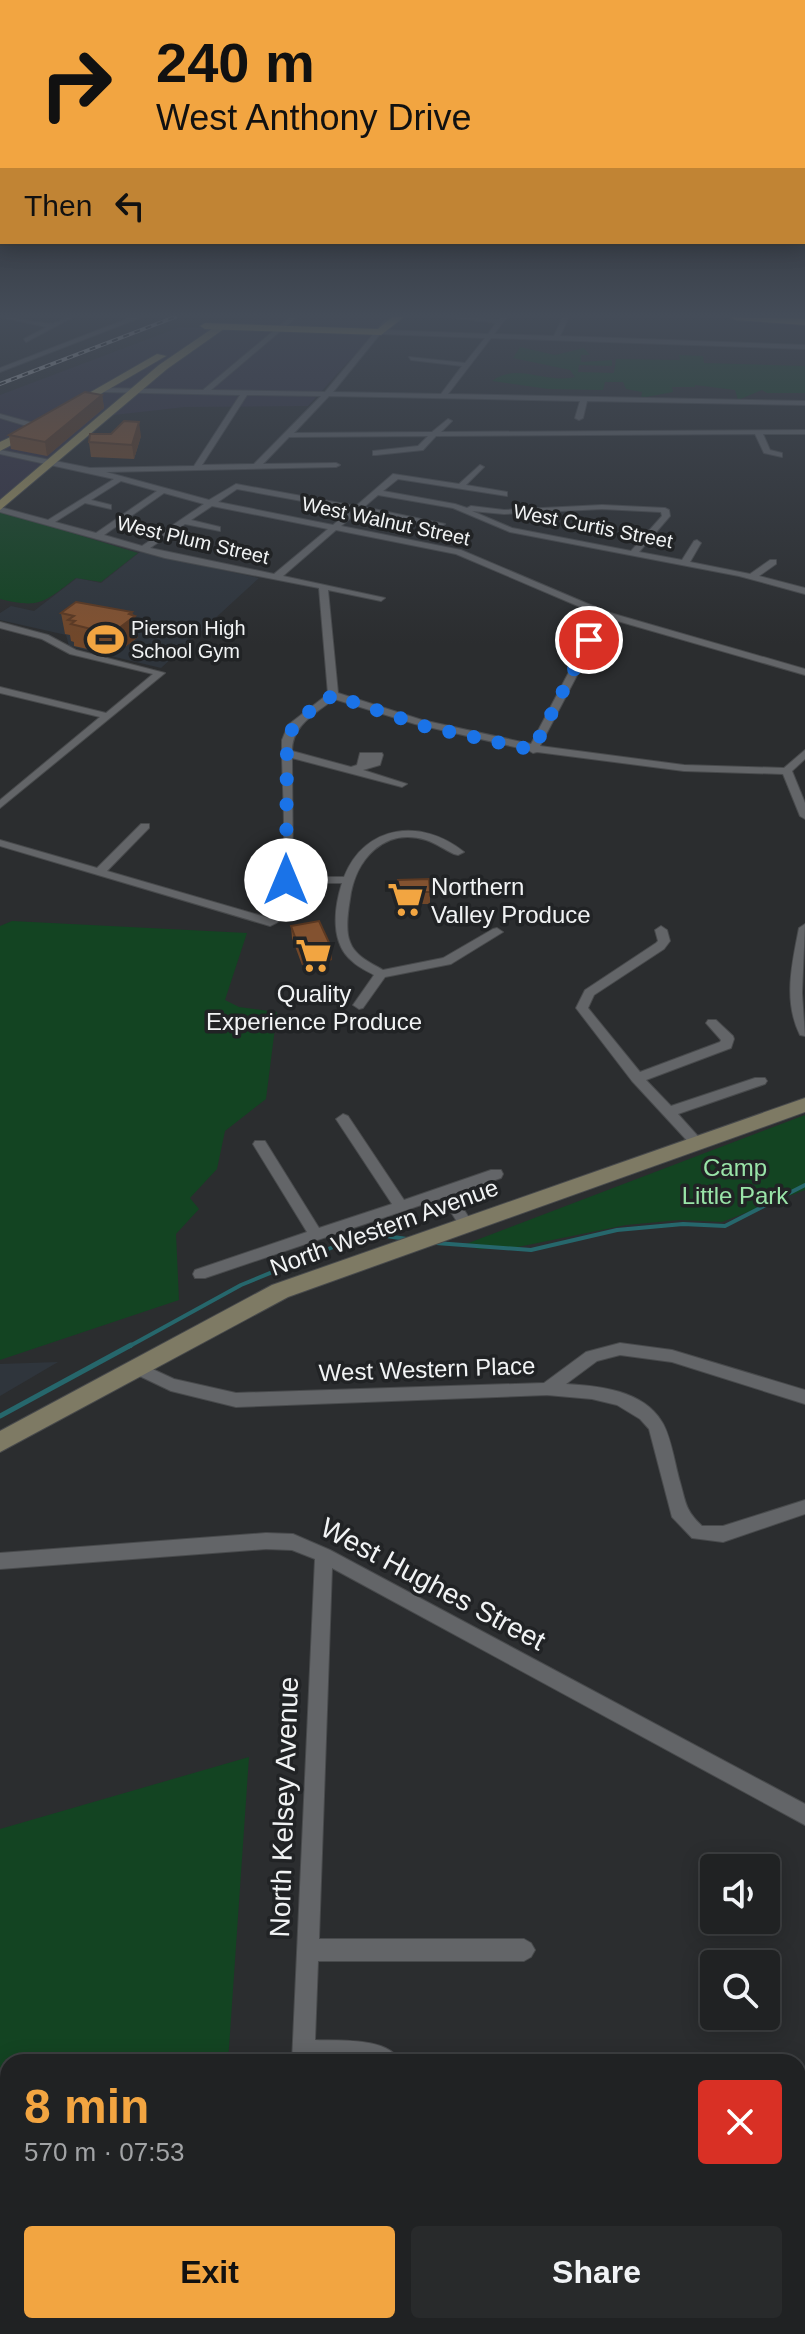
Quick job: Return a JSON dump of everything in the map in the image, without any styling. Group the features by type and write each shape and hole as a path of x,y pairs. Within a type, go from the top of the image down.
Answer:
{"main road":[{"path":"0,508 94,426"},
{"path":"0,450 37,427"}],"street":[{"path":"198,466 222,426"},
{"path":"257,466 296,426"},
{"path":"376,453 417,449 444,426"},
{"path":"758,432 767,451 779,455"},
{"path":"287,435 805,432"},
{"path":"0,450 90,470 336,465"},
{"path":"461,486 480,467"},
{"name":"West Walnut Street","path":"90,470 210,503 464,554 604,614 805,672"},
{"path":"276,577 390,480 402,476 504,494"},
{"path":"51,521 119,479"},
{"path":"143,549 232,488 246,487 441,524"},
{"path":"97,536 162,491"},
{"name":"West Curtis Street","path":"376,492 455,506 510,530 685,563 805,591"},
{"path":"85,501 108,507"},
{"path":"455,506 504,512 655,507 665,510 666,516 634,553"},
{"name":"West Plum Street","path":"0,508 143,549 381,598"},
{"path":"182,521 217,529"},
{"path":"685,563 697,543"},
{"path":"752,577 773,562"},
{"path":"323,587 333,695"},
{"path":"533,750 604,614"},
{"path":"0,625 45,637 73,652 160,673 0,805"},
{"path":"0,690 107,716"},
{"path":"333,695 423,726 533,750 681,768 787,771 805,753"},
{"path":"0,843 270,922 277,919 284,906 286,753 292,727 333,695"},
{"path":"286,753 402,784"},
{"path":"350,771 362,765"},
{"path":"787,771 805,816"},
{"path":"99,872 145,826"},
{"path":"458,852 423,835 410,832 383,834 366,850 349,880 343,942 355,958 381,974 447,961 497,932"},
{"path":"286,880 349,880"},
{"path":"805,928 796,993 796,1006 805,1032"},
{"path":"661,930 664,941 660,946 589,993 582,1001 586,1017 698,1144"},
{"path":"359,1005 381,974"},
{"path":"637,1078 726,1045 729,1040 712,1023"},
{"path":"669,1112 760,1081"},
{"name":"North Western Avenue","path":"0,1442 280,1291 805,1105"},
{"path":"343,1119 401,1206"},
{"path":"260,1144 315,1233"},
{"path":"200,1274 496,1174"},
{"path":"445,1191 466,1224"},
{"name":"West Western Place","path":"135,1367 171,1385 236,1400 547,1389 592,1356 620,1349 672,1356 805,1397"},
{"path":"547,1389 616,1397 637,1407 656,1426 687,1527 707,1536 746,1527 805,1507"},
{"name":"West Hughes Street","path":"0,1561 266,1541 293,1542 324,1555 805,1815"},
{"name":"North Kelsey Avenue","path":"303,2054 324,1555"},
{"path":"308,1950 524,1950"}],"shaded area":[{"path":"0,426 86,426 0,501"},
{"path":"140,552 259,578 161,668 69,646 66,635 0,620 0,613 11,606 34,611 77,578 101,583"},
{"path":"58,1362 0,1396 0,1364"}],"green space":[{"path":"0,512 138,553 101,582 76,578 49,598 34,603 0,599"},
{"path":"12,921 247,933 225,1000 239,1007 277,1012 266,1099 225,1131 217,1169 190,1198 199,1209 176,1234 179,1300 0,1360 0,926"},
{"name":"Camp Little Park","path":"805,1115 805,1190 722,1222 680,1220 626,1225 513,1248 478,1249 466,1244"},
{"path":"249,1757 229,2054 0,2054 0,1829"}],"building":[{"path":"25,426 65,426 45,442 9,435"},
{"path":"119,426 138,426 132,445 89,442 90,434 111,434"},
{"path":"76,602 132,612 129,614 135,616 111,634 71,624 75,621 68,620 74,616 61,613"},
{"path":"429,879 430,892 399,892 398,880"},
{"path":"319,921 331,947 301,953 291,926"}],"waterway":[{"path":"436,1243 531,1250 617,1230 683,1224 725,1226 805,1185"},
{"path":"128,1347 241,1285 355,1238 379,1235 407,1239"},
{"path":"0,1416 131,1345"}],"place":[{"name":"Pierson High School Gym","path":"105,639"},
{"name":"Northern Valley Produce","path":"405,900"},
{"name":"Quality Experience Produce","path":"314,956"}],"route":[{"path":"286,880 287,740 292,727 312,710 333,695 423,726 533,750 550,711 589,640"}]}
